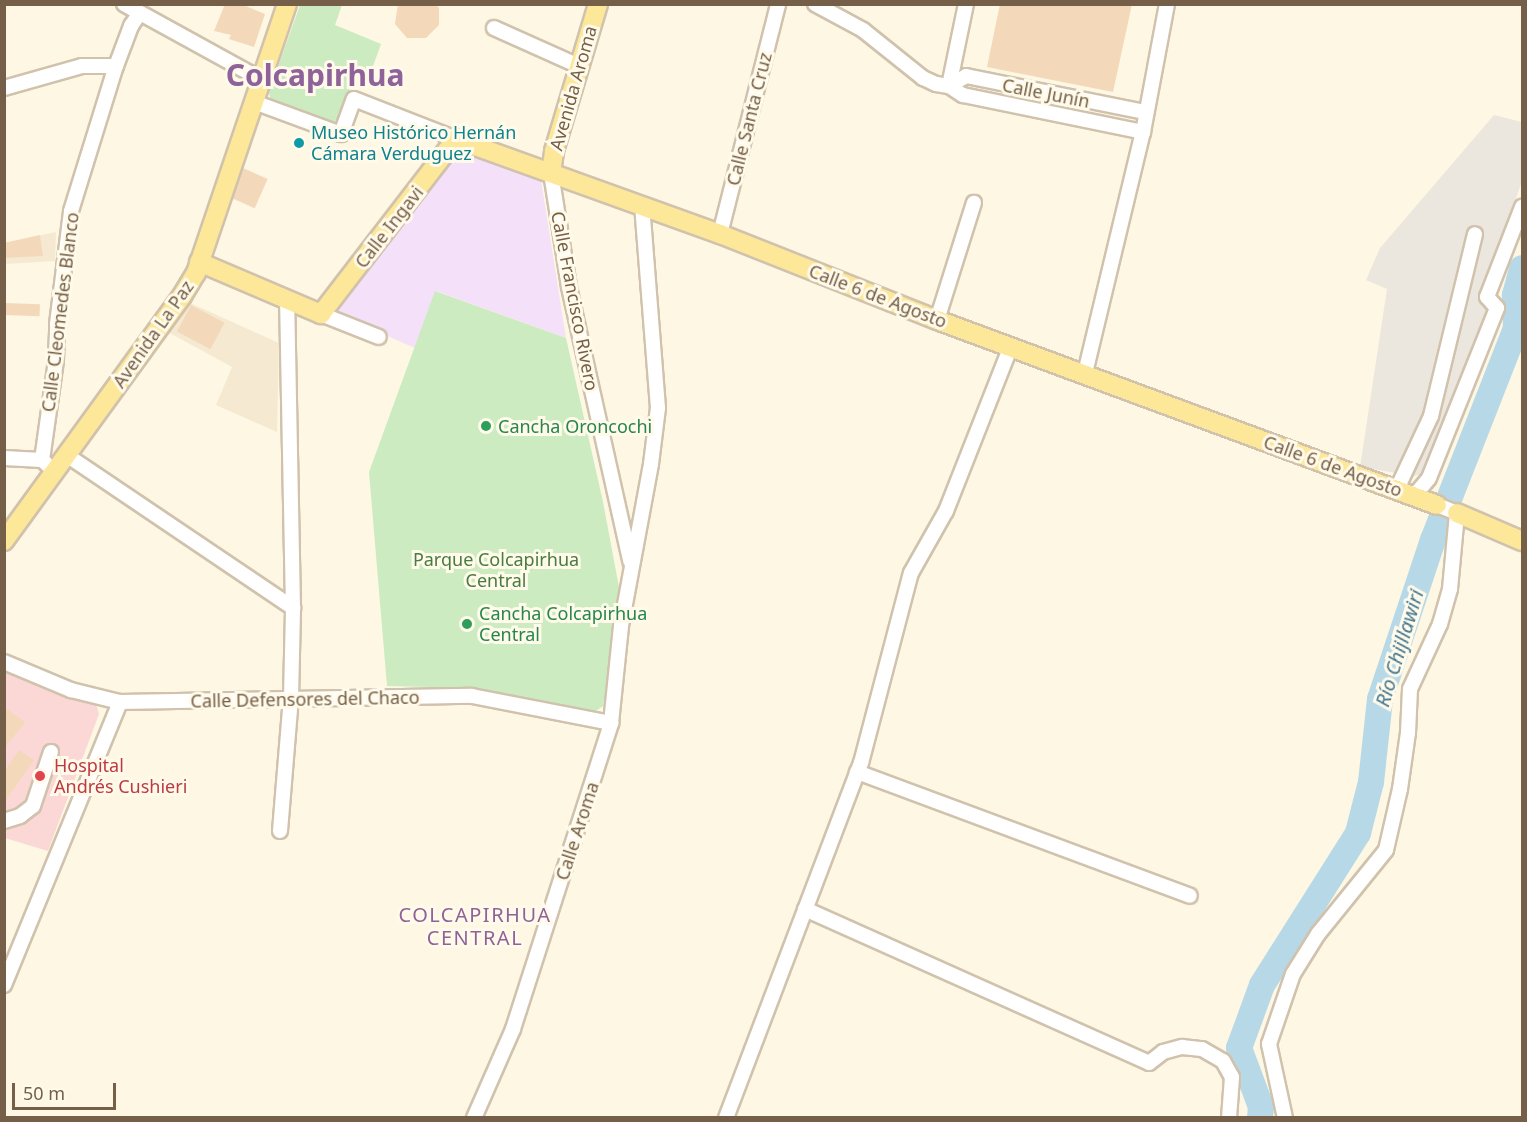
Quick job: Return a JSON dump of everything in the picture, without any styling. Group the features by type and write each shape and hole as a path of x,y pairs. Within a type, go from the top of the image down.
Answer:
{"main road":[{"name":"Avenida La Paz","path":"4,541 48,466 68,456 182,296 200,262 287,4"},
{"name":"Avenida Aroma","path":"551,173 554,151 598,4"},
{"name":"Calle 6 de Agosto","path":"456,139 720,234 938,320 1405,493 1522,541"},
{"name":"Calle Ingavi","path":"321,314 456,139"},
{"path":"200,262 321,314"}],"street":[{"path":"123,4 262,80"},
{"name":"Calle Santa Cruz","path":"720,234 778,4"},
{"name":"Calle Junín","path":"815,4 863,30 923,78 949,86 963,95 1143,132"},
{"path":"949,86 966,4"},
{"path":"1084,373 1143,132 1167,4"},
{"name":"Calle Cleomedes Blanco","path":"48,466 57,324 71,211 116,66 131,26 139,14"},
{"path":"494,28 579,66"},
{"path":"4,88 82,66 116,66"},
{"name":"Calle Junín","path":"949,86 966,76 1145,112"},
{"name":"Calle 6 de Agosto","path":"254,102 341,134 354,99 456,139"},
{"name":"Calle Francisco Rivero","path":"551,173 569,287 632,569"},
{"path":"938,320 974,203"},
{"name":"Calle Aroma","path":"474,1118 513,1029 611,723 621,626 651,464 658,408 642,206"},
{"path":"1405,493 1429,477 1497,308 1487,297 1522,207"},
{"path":"1405,493 1431,416 1475,234"},
{"path":"280,831 291,698 293,608 287,300"},
{"path":"321,314 379,337"},
{"path":"726,1118 857,772 911,573 945,511 1011,346"},
{"path":"68,456 293,608"},
{"path":"4,458 48,466"},
{"path":"1285,1118 1269,1044 1293,974 1299,964 1318,934 1386,850 1403,767 1410,689 1440,624 1450,590 1448,510"},
{"name":"Calle Defensores del Chaco","path":"4,662 71,690 120,702 472,696 611,723"},
{"path":"4,985 120,702"},
{"path":"4,821 20,816 33,806 51,752"},
{"path":"857,772 1190,896"},
{"path":"806,909 1149,1063 1163,1052 1182,1047 1202,1049 1223,1061 1232,1077 1229,1118"}],"shaded area":[{"path":"1494,115 1522,122 1522,181 1480,301 1490,312 1423,474 1414,476 1360,467 1387,289 1366,280 1380,248"},
{"path":"458,150 541,180 566,338 436,291 415,348 334,313"},
{"path":"56,232 55,261 5,264 5,243"},
{"path":"188,302 279,343 277,432 216,405 232,367 166,331"},
{"name":"Hospital Andrés Cushieri","path":"4,669 96,704 99,714 48,851 5,838"}],"green space":[{"path":"300,5 342,5 335,25 381,44 365,88 352,83 338,119 334,122 274,102 270,98 269,92"},
{"name":"Parque Colcapirhua Central","path":"435,291 566,338 603,502 621,598 603,706 593,713 474,688 387,686 369,472"}],"building":[{"path":"225,4 241,4 265,14 254,47 229,39 231,35 214,31"},
{"path":"398,4 435,4 439,8 439,25 426,38 407,38 395,24"},
{"path":"1000,4 1132,4 1113,92 987,67"},
{"path":"243,168 268,179 255,208 230,197"},
{"path":"40,235 43,256 4,258 4,243"},
{"path":"4,303 40,304 40,316 4,315"},
{"path":"191,305 225,323 210,349 177,331"},
{"path":"4,707 25,722 4,749"},
{"path":"19,750 34,760 4,803 4,772"}],"waterway":[{"name":"Río Chijllawiri","path":"1260,1118 1261,1107 1239,1048 1262,985 1358,833 1371,782 1380,699 1433,540 1516,328 1515,295 1522,268"}],"place":[{"name":"Museo Histórico Hernán Cámara Verduguez","path":"299,143"},
{"name":"Cancha Oroncochi","path":"486,426"},
{"name":"Cancha Colcapirhua Central","path":"467,624"},
{"name":"Hospital Andrés Cushieri","path":"40,776"}],"district":[{"name":"Colcapirhua","path":"315,75"},
{"name":"COLCAPIRHUA CENTRAL","path":"475,926"}]}
